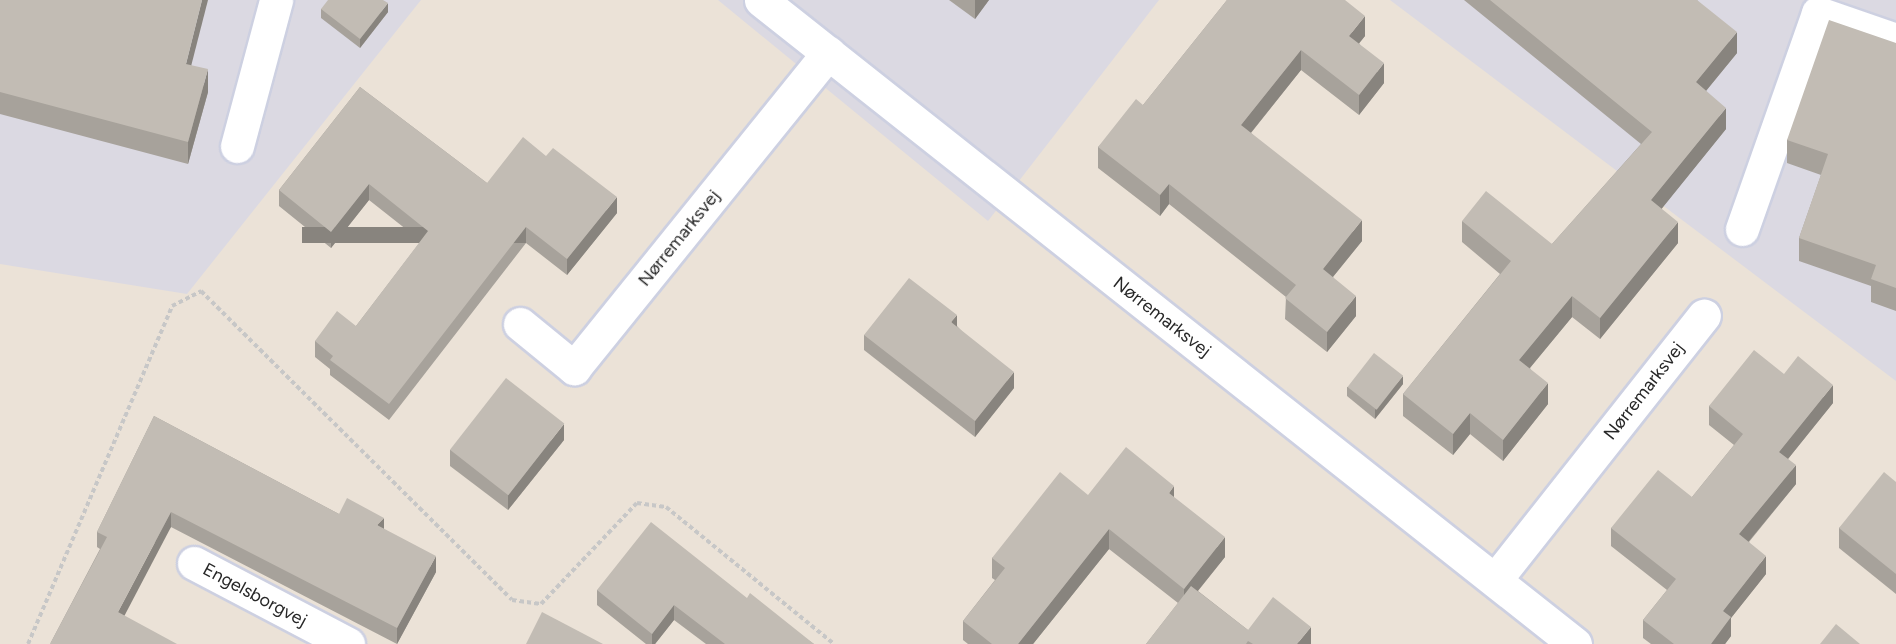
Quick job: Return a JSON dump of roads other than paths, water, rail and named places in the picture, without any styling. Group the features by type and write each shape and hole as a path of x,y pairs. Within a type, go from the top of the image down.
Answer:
{"street":[{"path":"237,146 276,0"},
{"name":"Nørremarksvej","path":"760,0 1575,644"},
{"path":"1742,229 1818,13 1896,40"},
{"name":"Nørremarksvej","path":"520,324 574,368 828,53"},
{"name":"Nørremarksvej","path":"1495,580 1704,315"},
{"name":"Engelsborgvej","path":"194,563 348,644"}]}
